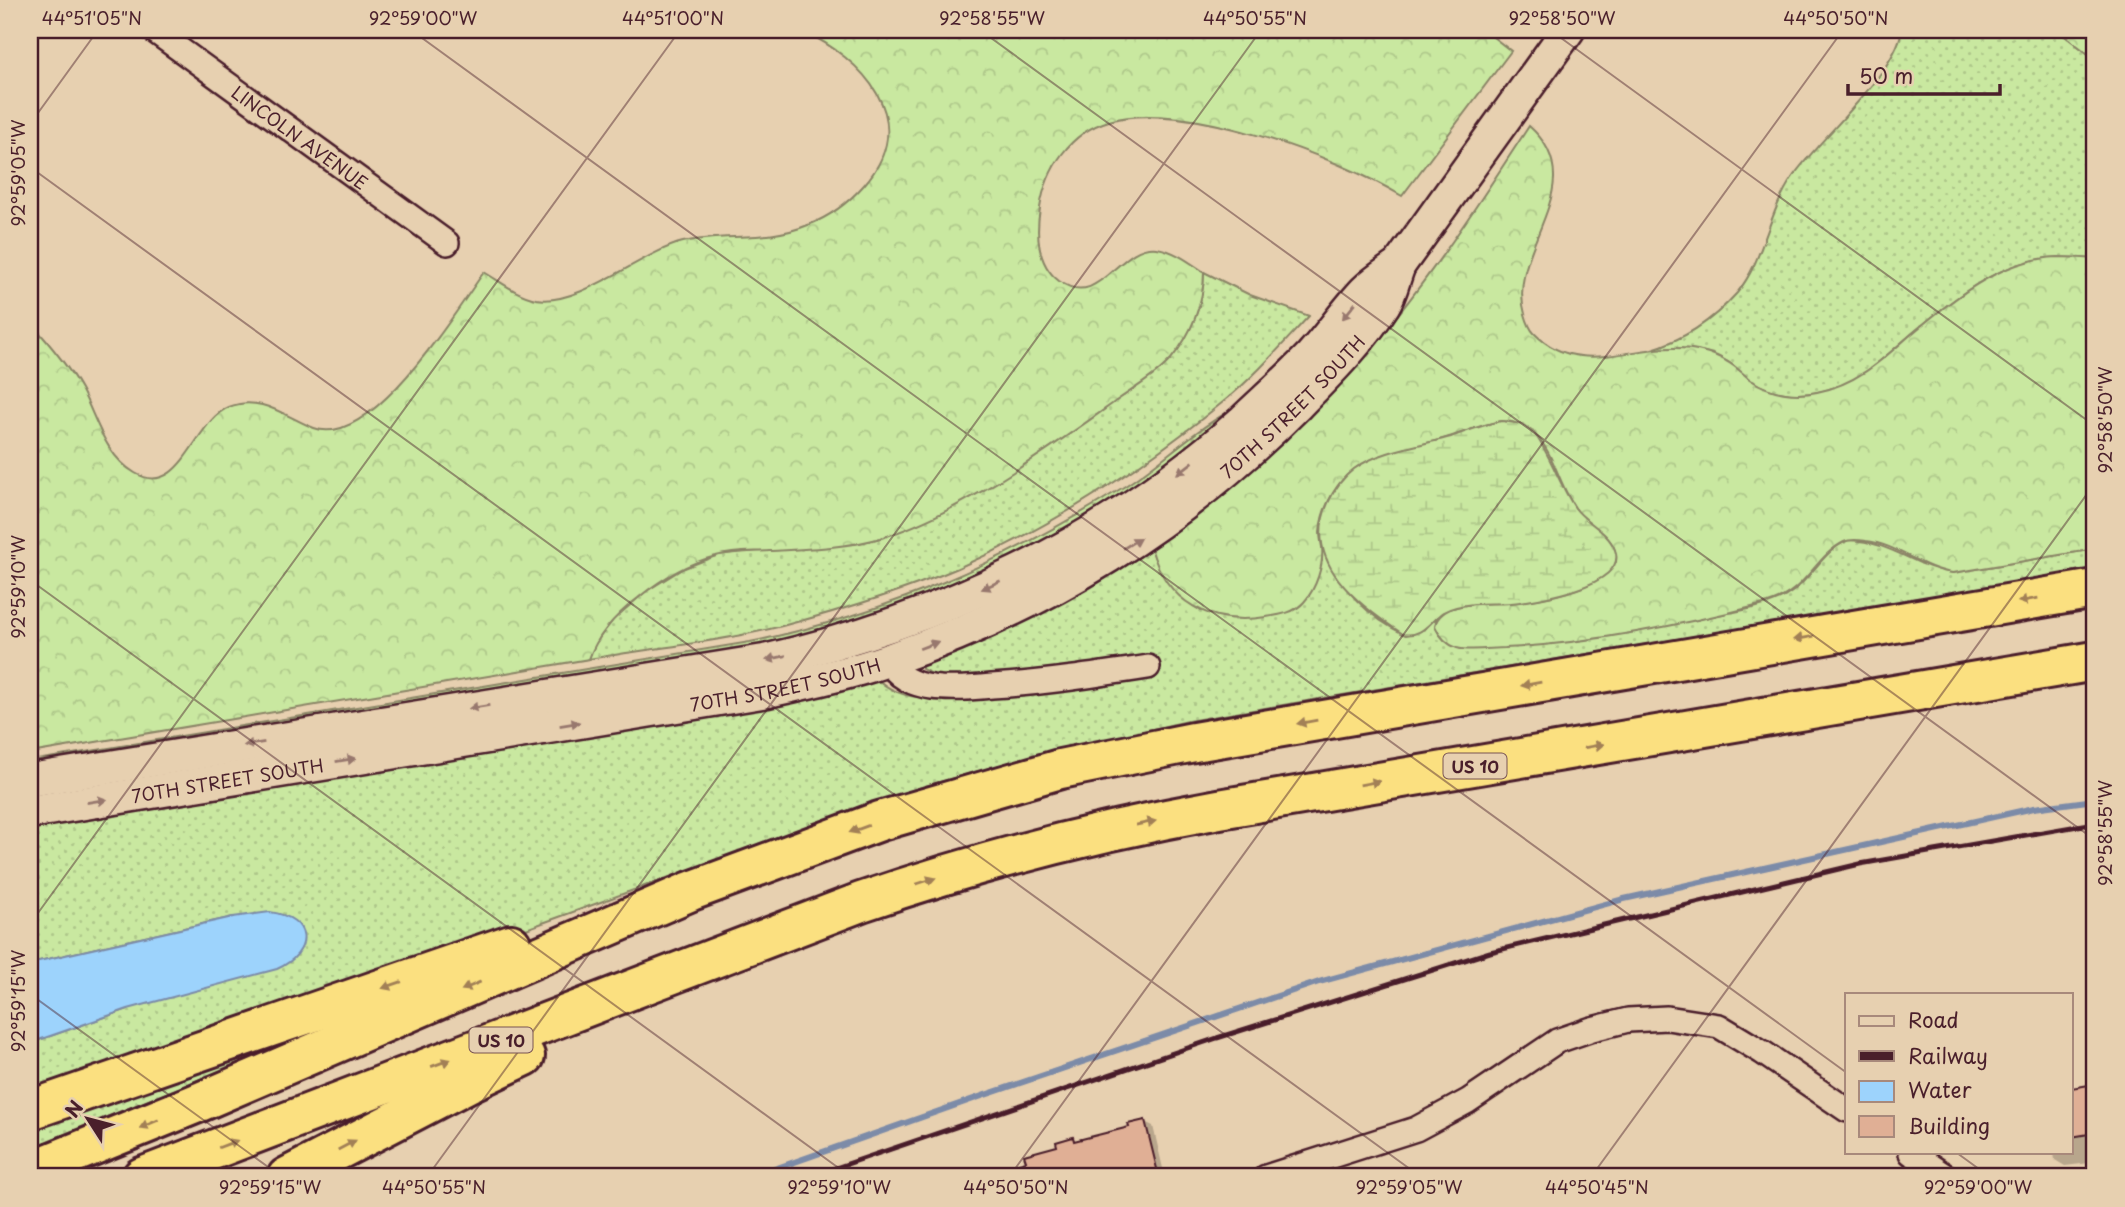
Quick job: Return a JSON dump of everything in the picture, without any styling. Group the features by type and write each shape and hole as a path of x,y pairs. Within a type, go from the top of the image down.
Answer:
{"highway":[{"path":"30,1171 170,1115 691,891 880,821 970,793 1114,757 1332,717 2095,589"},
{"name":"US 10","path":"142,1177 861,902 1037,848 1174,817 2095,661"},
{"path":"30,1110 602,911 691,891"},
{"path":"287,1177 480,1077 861,902"}],"main road":[{"name":"70TH STREET SOUTH","path":"30,812 756,693 824,679 889,660 980,624 1064,583 1147,533 1180,509 1254,448 1328,372 1385,303 1399,265 1568,30"},
{"name":"70TH STREET SOUTH","path":"30,780 764,661 830,645 927,612 1051,555 1164,484 1264,402 1308,358 1366,290 1399,265"}],"street":[{"name":"LINCOLN AVENUE","path":"153,30 447,243"},
{"path":"889,660 897,673 909,680 945,688 1013,685 1148,667"},
{"path":"1266,1177 1416,1129 1468,1101 1556,1041 1592,1028 1628,1020 1667,1018 1719,1026 1845,1109"},
{"path":"1912,1154 1947,1177"}],"green space":[{"path":"801,30 1484,30 1511,51 1402,196 1300,149 1217,125 1177,118 1140,116 1109,121 1083,134 1062,154 1054,166 1043,194 1038,238 1046,266 1059,281 1074,288 1087,288 1143,249 1157,248 1170,252 1204,272 1202,295 1195,318 1178,350 1165,366 1031,460 943,512 884,537 856,544 729,553 695,563 656,584 623,611 603,632 589,659 30,753 30,322 76,380 109,446 124,465 135,473 151,478 164,476 176,468 217,415 240,404 251,403 273,408 314,428 336,429 361,419 410,373 484,272 522,294 536,299 553,299 591,287 649,256 683,242 778,234 824,218 845,203 864,185 880,161 887,137 885,115 877,94 863,75 845,57"},
{"path":"1902,30 2057,30 2095,59 2095,259 2049,258 2005,269 1954,299 1863,374 1820,392 1790,394 1770,390 1752,381 1722,358 1701,351 1675,348 1649,350 1674,341 1697,328 1737,293 1754,266 1777,206 1792,178 1871,86 1896,48"},
{"path":"2057,30 2095,30 2095,59"},
{"path":"1529,126 1547,148 1554,171 1552,194 1527,266 1522,290 1525,314 1534,333 1550,346 1567,353 1602,356 1657,349 1695,350 1720,358 1766,388 1783,393 1809,393 1843,384 1866,371 1958,297 1996,274 2037,260 2058,257 2095,259 2095,549 1953,573 1931,567 1877,543 1849,540 1825,556 1792,591 1768,603 1671,626 1604,637 1538,646 1462,649 1446,642 1435,626 1439,617 1447,610 1470,604 1518,602 1566,592 1592,582 1616,562 1616,554 1609,540 1578,512 1572,503 1540,439 1521,425 1502,421 1380,456 1356,467 1347,475 1325,508 1320,532 1322,561 1315,584 1308,597 1296,609 1266,617 1227,618 1209,614 1179,596 1158,566 1151,547 1257,463 1354,367 1424,281"},
{"path":"1204,272 1250,295 1309,316 1256,372 1223,402 1161,450 1096,494 993,552 937,577 872,600 758,632 589,659 593,646 614,619 645,592 682,569 718,555 855,544 884,537 955,505 1172,357 1195,317 1202,295"},
{"path":"1230,411 1193,444 1148,478 1059,535 923,600 775,645 30,768 30,761 750,642 849,617 989,562 1078,515 1122,488"},
{"path":"1502,421 1522,424 1534,433 1575,508 1612,543 1615,563 1608,573 1576,589 1522,602 1458,606 1443,612 1421,631 1410,635 1403,634 1353,596 1328,563 1322,544 1322,524 1328,503 1342,480 1364,463 1388,453"},
{"path":"1849,540 1878,545 1927,566 1953,573 2095,549 2095,569 1188,721 1029,757 922,787 526,929 30,1101 30,1043 128,1009 233,917 30,963 30,824 874,676 890,689 908,695 927,698 966,692 1024,676 940,678 922,669 922,664 1113,572 1151,547 1170,584 1184,599 1201,611 1322,561 1322,547 1346,587 1379,619 1406,635 1425,629 1437,617 1435,626 1439,634 1462,649 1583,639 1756,607 1795,590 1824,558"},
{"path":"347,1016 223,1070 30,1148 30,1123"}],"water":[{"path":"270,912 284,915 294,921 304,936 298,954 277,969 128,1009 30,1043 30,963 233,917"}],"building":[{"path":"2095,1084 2095,1133 2072,1137 2072,1088"},
{"path":"1145,1120 1159,1177 986,1177 985,1173 1026,1161 1024,1155 1057,1146 1056,1142 1073,1137 1074,1141 1129,1127 1128,1124"}],"waterway":[{"path":"752,1177 1319,982 1624,899 2034,808 2095,800"}],"railway":[{"path":"809,1177 1217,1038 1490,952 1860,864 2095,823"}]}
